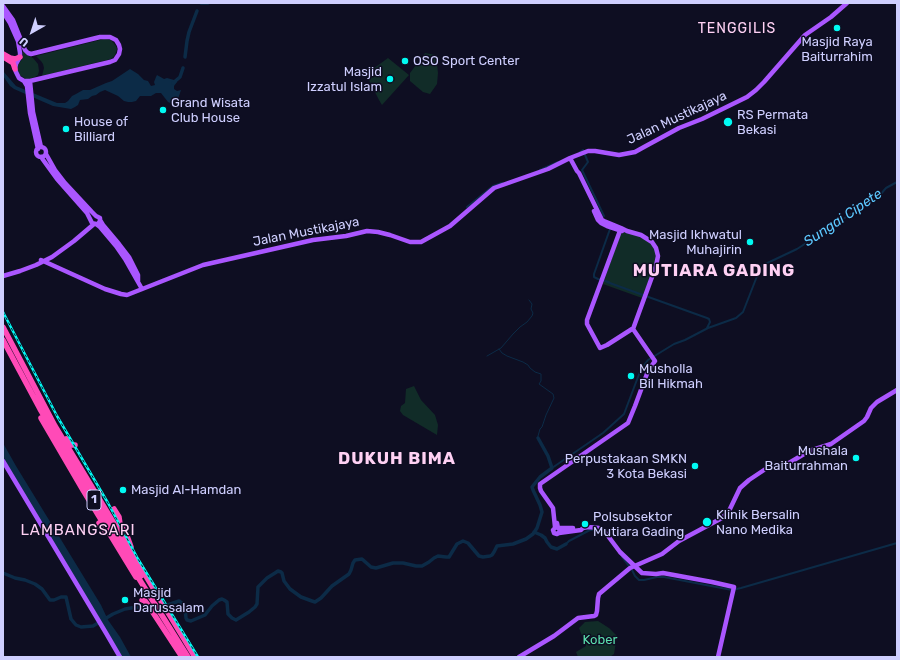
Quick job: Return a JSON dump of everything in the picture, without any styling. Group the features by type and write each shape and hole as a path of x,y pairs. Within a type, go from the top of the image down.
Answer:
{"highway":[{"path":"3,56 15,59 20,57"},
{"path":"3,56 13,64 15,69"},
{"name":"1","path":"3,327 55,426 195,657"},
{"name":"1","path":"3,340 40,409 76,471 191,657"},
{"name":"1","path":"3,346 48,430 153,609 158,613 187,657"},
{"name":"1","path":"3,346 67,461 187,657"},
{"path":"26,372 52,413 68,443 75,446"},
{"path":"48,430 62,459 104,533"},
{"path":"114,509 119,517 120,524 127,536 138,563"},
{"path":"142,600 153,609 182,657"}],"main road":[{"name":"Jalan Mustikajaya","path":"42,261 105,289 128,295 203,265 314,240 366,232 378,232 410,242 421,242 450,226 494,188 548,169 584,152 592,151 619,155 635,152 679,128 702,119 747,97 768,78 805,35 831,17 847,3"},
{"path":"3,6 13,20 25,50 28,53 31,54 104,37 110,37 114,38 119,44 119,54 117,58 112,61 30,81 24,81 19,78 15,69 20,57 18,40 3,12"},
{"path":"24,81 40,148"},
{"path":"30,81 32,113"},
{"path":"40,148 36,151 37,154 43,155"},
{"path":"40,148 46,150 43,155 45,161 57,179 96,216 99,217 100,220 100,223 96,224 42,261"},
{"path":"570,158 598,220 607,226 627,230 641,235 650,240 658,252 656,266 633,329 607,345 597,343 587,322 621,229"},
{"path":"71,192 96,224 118,245 136,269 138,281 142,289"},
{"path":"96,216 92,217 96,224"},
{"path":"3,275 52,257 74,242 96,224"},
{"path":"52,257 50,262 53,266"},
{"path":"633,329 655,361 648,371 628,423 544,480 542,487 554,506 558,529 581,527 599,528 632,567 642,573 663,573 712,582 732,589 716,657"},
{"path":"519,657 554,636 578,618 596,615 599,594 632,567 662,554 679,541 719,521 729,511 744,483 767,468 789,463 809,451 831,444 864,421 871,408 877,402 897,390"},
{"path":"3,461 49,543 120,657"}],"green space":[{"path":"104,39 111,40 116,46 117,49 115,55 111,59 42,76 44,68 43,64 36,56"},
{"path":"24,50 27,55 33,58 38,64 38,75 29,79 26,79 18,72 18,65 23,58"},
{"path":"425,53 436,55 438,73 437,84 430,94 423,92 410,81 410,73"},
{"path":"388,58 409,75 382,105 366,74"},
{"path":"624,232 647,240 655,248 656,261 642,298 603,284 620,235"},
{"path":"414,386 421,400 435,415 438,425 437,435 403,415 400,411 401,406 405,403 406,389"},
{"name":"Kober","path":"598,621 609,628 617,636 614,654 610,657 578,657 576,652 586,646 579,628 585,622"}],"water":[{"path":"130,69 144,80 148,81 151,86 155,85 154,82 157,75 164,79 167,78 177,82 174,89 177,91 181,90 175,105 168,102 161,93 156,93 151,96 140,96 136,101 128,102 105,90 88,99 80,100 78,105 71,109 53,106 14,89 3,76 3,71 16,86 57,103 65,103 72,96 83,90 90,90 112,81"},
{"path":"3,443 131,657 122,657 3,458"}],"waterway":[{"path":"201,3 208,3"},
{"path":"185,57 189,32 197,11"},
{"path":"173,83 180,77 183,68"},
{"path":"580,152 583,150 588,162 582,170 604,216"},
{"path":"540,170 558,162"},
{"name":"Sungai Cipete","path":"552,468 603,433 624,414 641,369 648,360 674,344 708,328 736,318 743,312 761,266 797,249 880,195 886,188 897,182"},
{"path":"467,207 493,186 502,183"},
{"path":"609,282 594,277 594,274 610,229"},
{"path":"607,282 707,318 710,322 707,328"},
{"path":"487,356 501,348 532,316 532,304 529,300"},
{"path":"499,349 507,356 523,362 535,372 541,374 541,381 539,384 553,394 554,398 540,429 538,438"},
{"path":"156,609 179,601 185,608 187,620 191,621 205,615 212,606 222,599 227,602 228,614 236,620 255,607 257,604 258,587 267,578 278,571 282,573 284,581 290,589 301,597 315,602 332,586 349,574 355,560 362,559 371,567 376,568 393,563 422,566 438,556 449,557 457,544 463,541 468,543 479,556 490,556 497,546 513,544 526,539 533,534 537,528 542,512 532,487 540,477 552,468 548,456 538,438"},
{"path":"566,544 590,530 600,531 606,536"},
{"path":"534,532 545,538 551,547 557,549 566,544"},
{"path":"622,557 639,580 664,577 732,590 897,543"},
{"path":"3,573 35,584 42,589 50,600 66,597 71,619 76,625 81,627 93,626 113,614 125,609 137,607 150,608"}],"railway":[{"path":"3,312 57,416 108,503 138,559 198,657"}],"place":[{"name":"Masjid Raya Baiturrahim","path":"837,28"},
{"name":"OSO Sport Center","path":"405,61"},
{"name":"Masjid Izzatul Islam","path":"390,79"},
{"name":"Grand Wisata Club House","path":"163,110"},
{"name":"RS Permata Bekasi","path":"728,122"},
{"name":"House of Billiard","path":"66,129"},
{"name":"Masjid Ikhwatul Muhajirin","path":"750,242"},
{"name":"Musholla Bil Hikmah","path":"631,376"},
{"name":"Mushala Baiturrahman","path":"856,458"},
{"name":"Perpustakaan SMKN 3 Kota Bekasi","path":"695,466"},
{"name":"Masjid Al-Hamdan","path":"123,490"},
{"name":"Klinik Bersalin Nano Medika","path":"707,522"},
{"name":"Polsubsektor Mutiara Gading","path":"585,524"},
{"name":"Masjid Darussalam","path":"125,600"}],"district":[{"name":"TENGGILIS","path":"737,29"},
{"name":"MUTIARA GADING","path":"714,271"},
{"name":"DUKUH BIMA","path":"397,459"},
{"name":"LAMBANGSARI","path":"78,531"}]}
